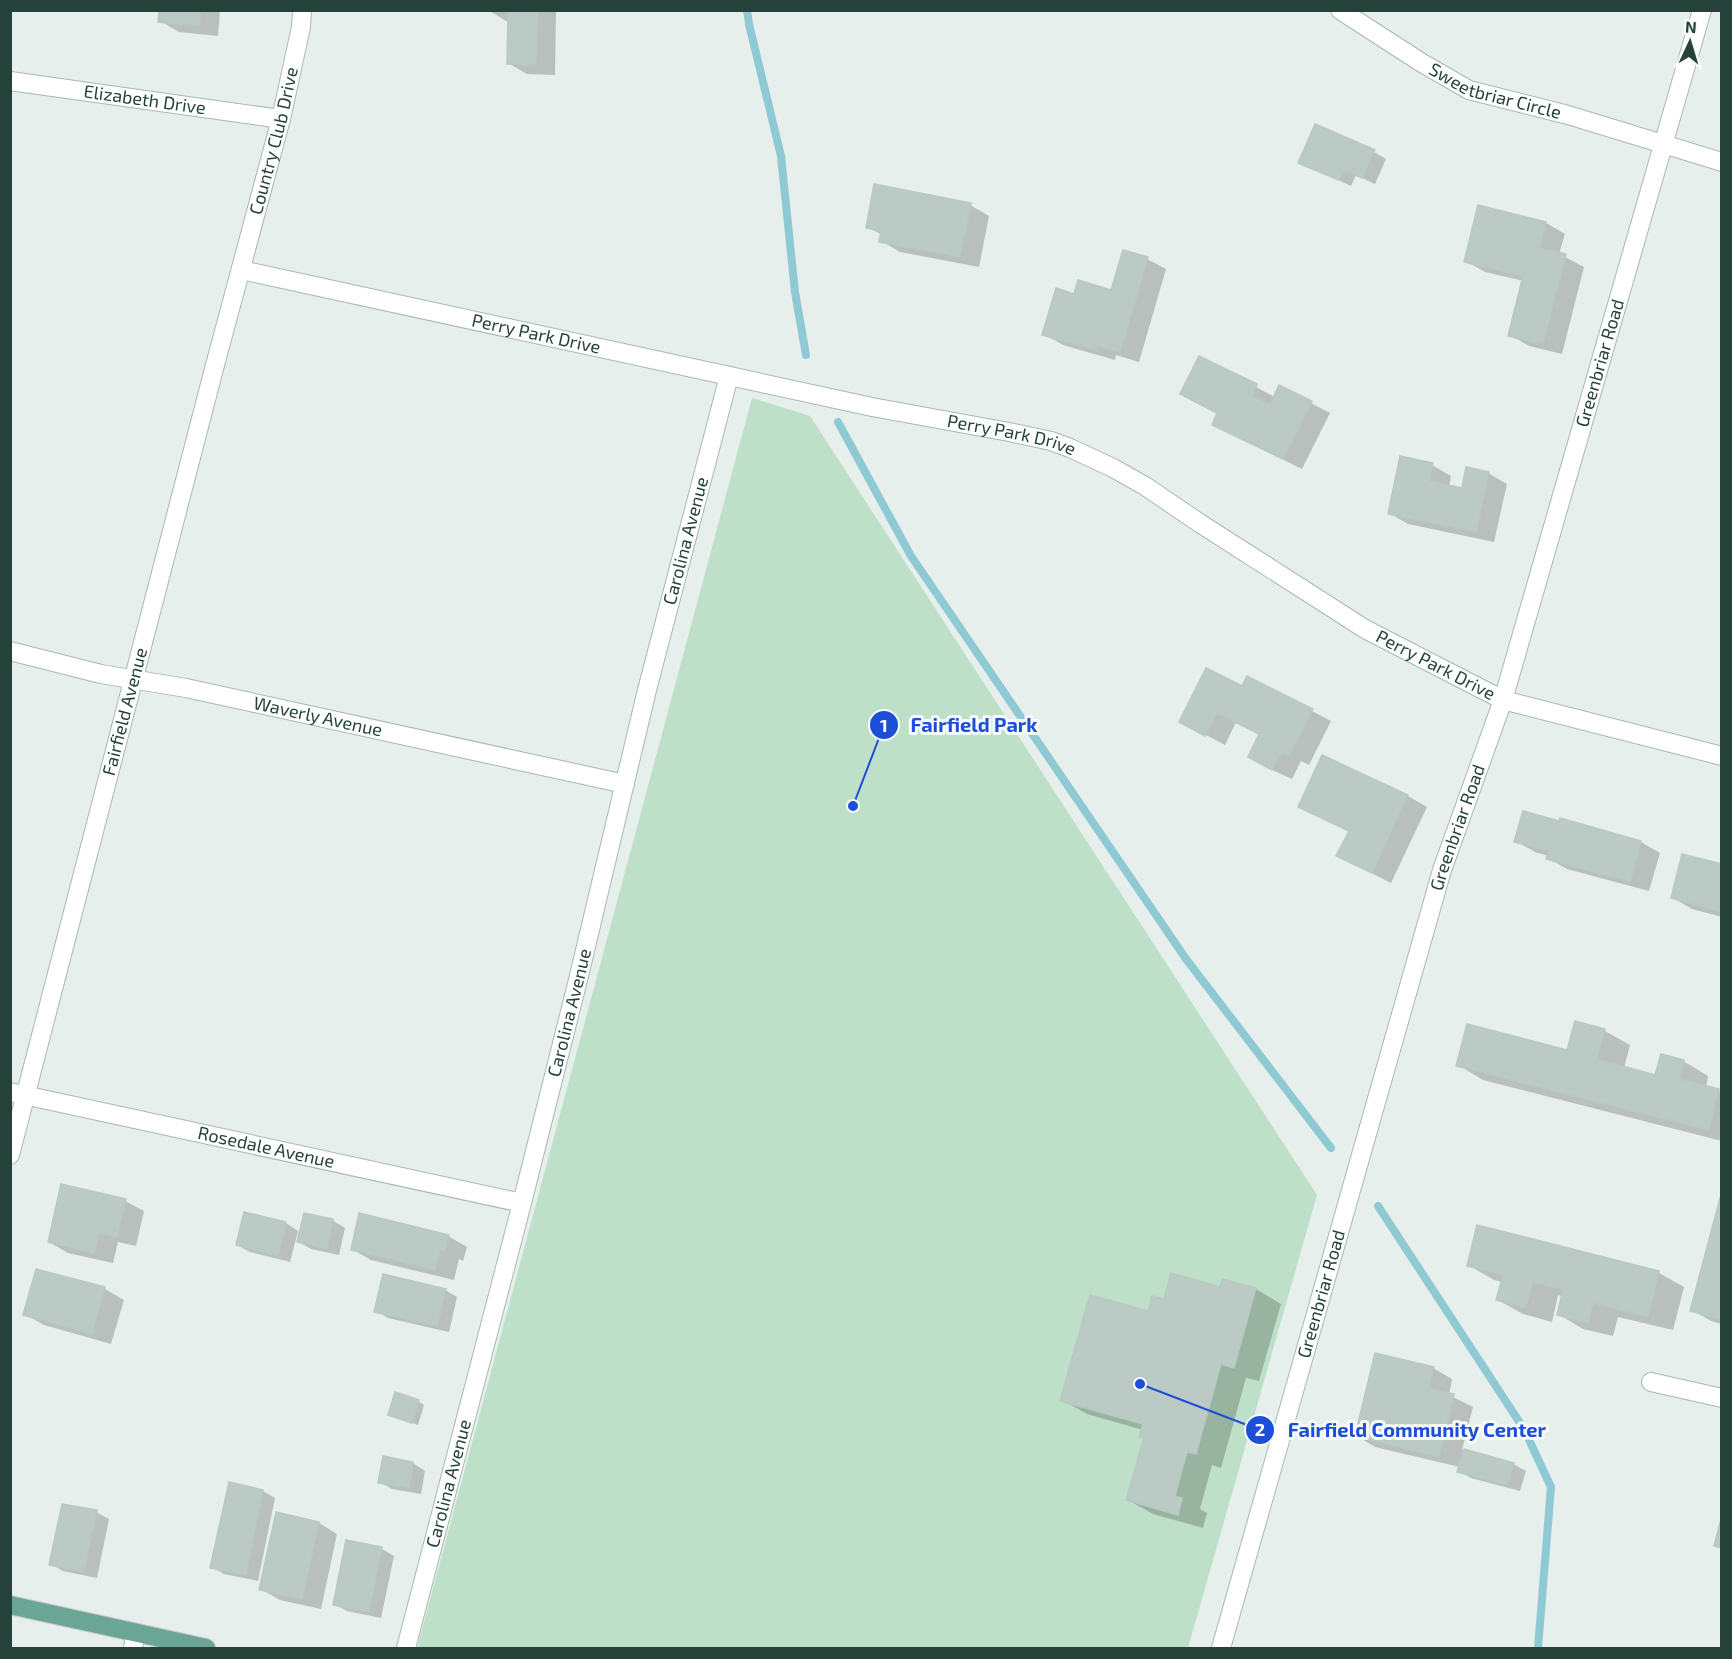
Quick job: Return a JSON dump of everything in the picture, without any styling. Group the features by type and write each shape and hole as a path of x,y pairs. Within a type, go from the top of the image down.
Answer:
{"main road":[{"path":"10,1605 134,1641 206,1648"}],"street":[{"name":"Country Club Drive","path":"241,270 281,119 301,27 302,10"},
{"name":"Sweetbriar Circle","path":"1340,10 1422,63 1469,90 1568,115 1722,162"},
{"name":"Greenbriar Road","path":"1221,1648 1442,870 1503,700 1702,10"},
{"name":"Elizabeth Drive","path":"10,81 281,119"},
{"name":"Perry Park Drive","path":"241,270 872,407 1051,441 1070,448 1145,486 1365,629 1503,700 1722,756"},
{"name":"Fairfield Avenue","path":"10,1155 18,1094 135,680 241,270"},
{"name":"Carolina Avenue","path":"406,1648 522,1203 653,668 729,376"},
{"name":"Waverly Avenue","path":"10,651 101,674 355,724 625,784"},
{"name":"Rosedale Avenue","path":"18,1094 522,1203"},
{"path":"1651,1382 1722,1398"}],"green space":[{"path":"752,398 810,416 1317,1195 1188,1648 417,1648"}],"building":[{"path":"159,10 201,10 199,26 158,22"},
{"path":"485,10 538,10 536,65 507,64 508,11"},
{"path":"1315,124 1375,150 1362,178 1344,170 1339,180 1298,163"},
{"path":"874,184 971,203 960,257 879,242 881,231 866,228"},
{"path":"1478,205 1546,222 1540,248 1566,254 1543,344 1508,336 1523,276 1464,262"},
{"path":"1123,250 1148,257 1120,352 1097,346 1096,350 1042,335 1056,288 1074,294 1078,280 1111,290"},
{"path":"1199,356 1257,384 1252,396 1270,405 1279,385 1312,401 1283,459 1212,425 1217,413 1180,394"},
{"path":"1400,456 1433,463 1429,481 1462,488 1466,467 1489,472 1476,532 1388,514"},
{"path":"1206,668 1242,686 1247,676 1313,709 1289,756 1281,752 1272,770 1248,757 1259,734 1217,713 1205,736 1179,722"},
{"path":"1322,755 1408,795 1372,873 1336,856 1349,831 1298,807"},
{"path":"1523,811 1559,821 1560,818 1641,841 1630,882 1546,859 1549,851 1514,842"},
{"path":"1682,854 1722,864 1722,912 1671,898"},
{"path":"1575,1021 1605,1029 1597,1059 1655,1075 1661,1054 1684,1060 1679,1079 1719,1089 1709,1130 1456,1066 1467,1024 1567,1050"},
{"path":"61,1184 126,1199 117,1237 99,1233 94,1253 48,1242"},
{"path":"1722,1191 1722,1319 1690,1311"},
{"path":"244,1212 286,1222 278,1256 236,1245"},
{"path":"304,1213 333,1219 327,1249 297,1242"},
{"path":"359,1213 449,1235 444,1251 440,1250 435,1270 351,1250"},
{"path":"1477,1225 1659,1271 1648,1317 1593,1303 1588,1323 1557,1315 1563,1289 1533,1282 1526,1308 1496,1300 1503,1275 1467,1266"},
{"path":"36,1269 105,1287 92,1334 23,1315"},
{"path":"1171,1273 1220,1287 1222,1279 1256,1288 1234,1368 1221,1364 1196,1454 1187,1452 1175,1496 1182,1498 1178,1515 1126,1500 1144,1438 1139,1437 1143,1424 1060,1401 1090,1295 1148,1311 1152,1296 1164,1299"},
{"path":"383,1274 446,1289 437,1326 374,1312"},
{"path":"1375,1353 1434,1367 1429,1388 1454,1394 1439,1457 1355,1436"},
{"path":"395,1392 419,1400 412,1423 388,1415"},
{"path":"1464,1449 1514,1463 1507,1485 1457,1472"},
{"path":"383,1456 413,1462 409,1488 378,1483"},
{"path":"229,1482 263,1490 246,1575 210,1568"},
{"path":"62,1504 97,1510 84,1572 49,1565"},
{"path":"276,1512 319,1522 302,1599 259,1590"},
{"path":"1722,1515 1722,1548 1714,1546"},
{"path":"346,1540 382,1547 369,1612 333,1605"}],"waterway":[{"path":"747,10 781,156 795,292 806,355"},
{"path":"838,422 911,556 1186,959 1331,1148"},
{"path":"1378,1206 1524,1429 1551,1487 1538,1648"}],"place":[{"name":"Fairfield Park","path":"853,806"},
{"name":"Fairfield Community Center","path":"1140,1384"}]}
